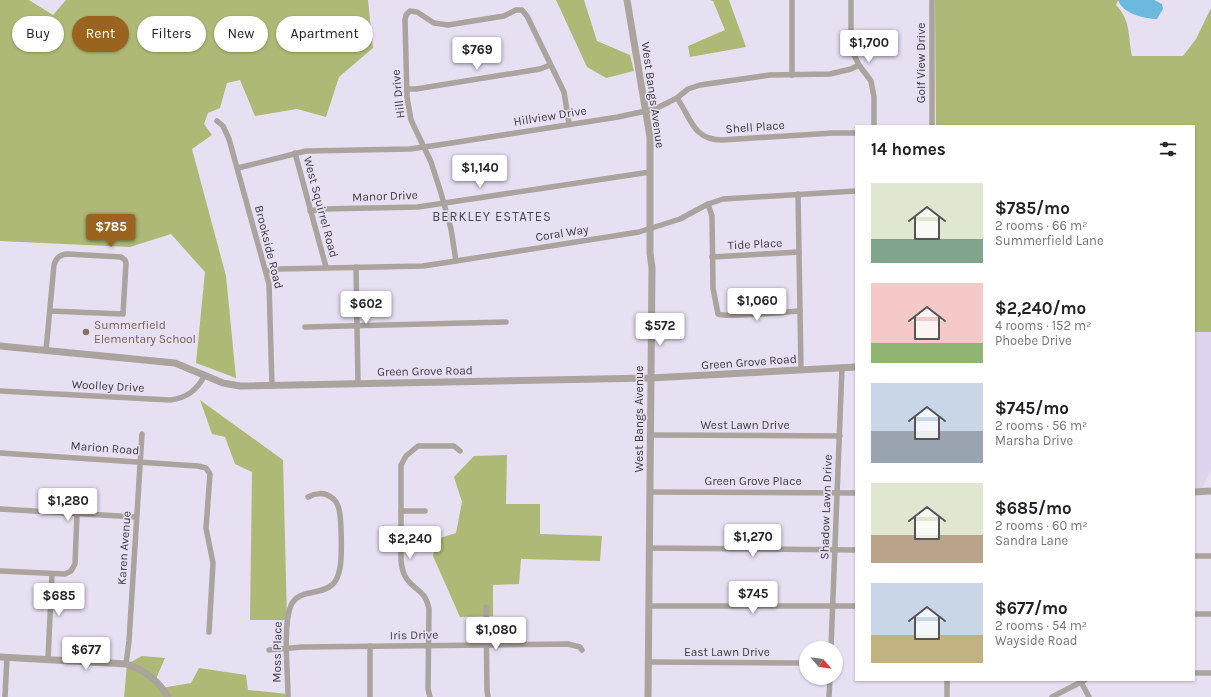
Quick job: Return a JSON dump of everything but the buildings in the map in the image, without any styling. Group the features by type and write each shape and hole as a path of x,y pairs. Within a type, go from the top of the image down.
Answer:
{"street":[{"name":"West Bangs Avenue","path":"627,0 650,137 650,228 652,268 648,697"},
{"path":"792,0 792,75"},
{"path":"851,0 851,44 853,54 871,81 874,97 874,125"},
{"name":"Golf View Drive","path":"932,0 932,125"},
{"name":"Hill Drive","path":"456,261 451,228 431,162 411,120 407,89 406,15 410,11 416,12 434,23 448,25 504,16 519,10 525,12 550,65"},
{"path":"407,89 416,89 540,69 550,65 565,95 569,124"},
{"name":"Hillview Drive","path":"238,168 306,151 410,149 646,112 656,110 677,98 688,89 700,85 770,75 830,74 851,69 859,65"},
{"name":"Shell Place","path":"677,98 694,128 700,134 710,139 722,140 832,133 855,133"},
{"name":"Brookside Road","path":"216,121 223,126 227,133 266,271 270,293 272,386"},
{"name":"West Squirrel Road","path":"295,153 326,268"},
{"name":"Manor Drive","path":"310,211 322,209 418,207 650,172"},
{"name":"Coral Way","path":"266,271 280,269 423,266 639,232 680,219 708,204 723,199 855,191"},
{"path":"798,194 801,369"},
{"path":"708,204 712,216 713,288 718,314 737,315 800,311"},
{"name":"Tide Place","path":"712,257 799,252"},
{"path":"46,350 55,261 61,255 68,254 121,257 125,260 123,314 50,311"},
{"path":"356,267 358,384"},
{"path":"305,327 506,322"},
{"name":"Green Grove Road","path":"0,346 175,363 223,383 235,386 650,378 855,367"},
{"name":"Shadow Lawn Drive","path":"831,641 842,367"},
{"name":"Woolley Drive","path":"0,390 170,400 183,397 198,388 205,376"},
{"name":"Karen Avenue","path":"126,664 128,655 142,434"},
{"name":"West Lawn Drive","path":"650,435 840,436"},
{"path":"430,697 428,689 429,609 427,601 423,595 408,581 402,572 401,465 403,460 410,452 422,445 454,446 460,451"},
{"name":"Marion Road","path":"0,453 203,466 208,470 210,479 206,528 213,564 209,632"},
{"name":"Green Grove Place","path":"650,492 855,493"},
{"path":"1195,492 1211,492"},
{"name":"Moss Place","path":"288,697 287,626 290,608 294,601 302,594 316,593 332,585 338,577 340,566 339,507 334,499 328,495 320,494 308,497"},
{"path":"0,509 136,517"},
{"path":"401,511 425,511"},
{"path":"0,571 52,574 68,573 74,568 77,514"},
{"path":"649,548 855,550"},
{"path":"1195,556 1211,556"},
{"path":"48,659 52,574"},
{"path":"650,606 855,606"},
{"path":"486,607 488,697"},
{"path":"1195,614 1211,614"},
{"name":"Iris Drive","path":"268,650 370,646 568,644 582,650"},
{"path":"370,646 370,697"},
{"path":"5,697 4,657 126,664 149,674 168,697"},
{"name":"East Lawn Drive","path":"649,662 799,663"},
{"path":"1195,672 1211,672"},
{"path":"947,681 947,697"},
{"path":"1052,697 1083,681 1089,697"},
{"path":"829,696 830,685"}],"shaded area":[{"path":"1195,332 1211,332 1211,471 1200,492 1195,492"}],"green space":[{"path":"0,0 29,0 53,15 66,0 368,0 370,16 276,16 276,52 368,52 339,77 326,117 297,109 255,116 240,80 227,83 220,108 208,113 204,124 212,135 192,149 226,276 236,378 196,363 205,272 171,234 130,247 0,241"},
{"path":"556,0 584,0 597,41 630,55 634,71 606,78 587,67"},
{"path":"710,0 729,0 746,47 690,57 688,46 725,30 713,1"},
{"path":"935,0 1118,0 1116,5 1127,23 1132,56 1183,56 1196,39 1211,8 1211,332 1195,332 1195,125 936,125"},
{"path":"200,400 283,460 287,620 250,620 252,472 235,464 225,437 212,434"},
{"path":"507,455 506,504 540,504 540,534 602,536 600,561 521,559 519,584 493,585 493,616 460,617 433,556 437,539 456,533 462,502 454,477 474,456"},
{"path":"142,656 165,658 155,681 161,688 191,683 199,668 246,675 248,690 288,694 288,697 124,697 127,664"}],"water":[{"path":"1118,0 1154,0 1162,4 1163,9 1157,19 1146,18 1129,12 1120,5"}],"place":[{"name":"Summerfield Elementary School","path":"86,332"}],"district":[{"name":"BERKLEY ESTATES","path":"492,216"}]}
